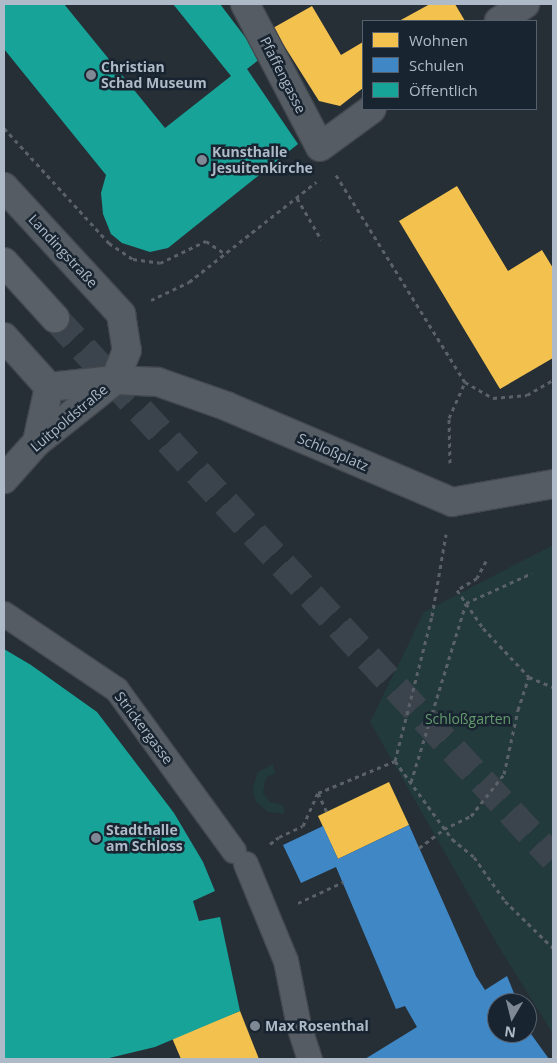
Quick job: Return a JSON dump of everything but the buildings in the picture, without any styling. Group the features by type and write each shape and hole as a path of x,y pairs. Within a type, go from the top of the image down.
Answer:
{"main road":[{"path":"4,262 56,318"}],"street":[{"name":"Pfaffengasse","path":"245,4 320,147"},
{"path":"501,20 525,4"},
{"path":"320,147 371,110"},
{"name":"Landingstraße","path":"4,187 121,314"},
{"name":"Luitpoldstraße","path":"4,479 38,442 115,380 127,350 121,314"},
{"path":"4,337 49,387 38,442"},
{"name":"Luitpoldstraße","path":"49,387 115,380"},
{"name":"Schloßplatz","path":"115,380 158,382 209,400 452,502"},
{"path":"452,502 553,484"},
{"name":"Strickergasse","path":"4,614 117,690 240,858 286,960 299,1026 310,1059"}],"path":[{"path":"4,128 109,243 133,259 160,263 206,241 225,254"},
{"path":"320,147 464,382 493,398 527,395 553,380"},
{"path":"189,282 334,171"},
{"path":"297,198 321,239"},
{"path":"464,382 449,418 452,502 432,616 395,761 452,839 474,857 506,901 553,948"},
{"path":"486,562 477,578 457,590 482,628 529,678 553,686"},
{"path":"410,782 466,603 532,573"},
{"path":"419,848 444,829 471,816 504,774 518,710 529,678"},
{"path":"240,858 303,826 318,793 395,761"},
{"path":"318,793 327,812"},
{"path":"268,917 343,882"}],"green space":[{"name":"Schloßgarten","path":"553,545 553,1034 537,1008 537,993 527,993 497,944 370,722 424,612"},
{"path":"273,764 275,774 268,776 263,793 270,802 283,805 285,814 268,812 256,802 254,795 253,787 258,772"}],"tunnel":[{"path":"55,318 553,858"}],"place":[{"name":"Christian Schad Museum","path":"91,75"},
{"name":"Kunsthalle Jesuitenkirche","path":"202,160"},
{"name":"Stadthalle am Schloss","path":"96,838"},
{"name":"Max Rosenthal","path":"255,1026"}]}
